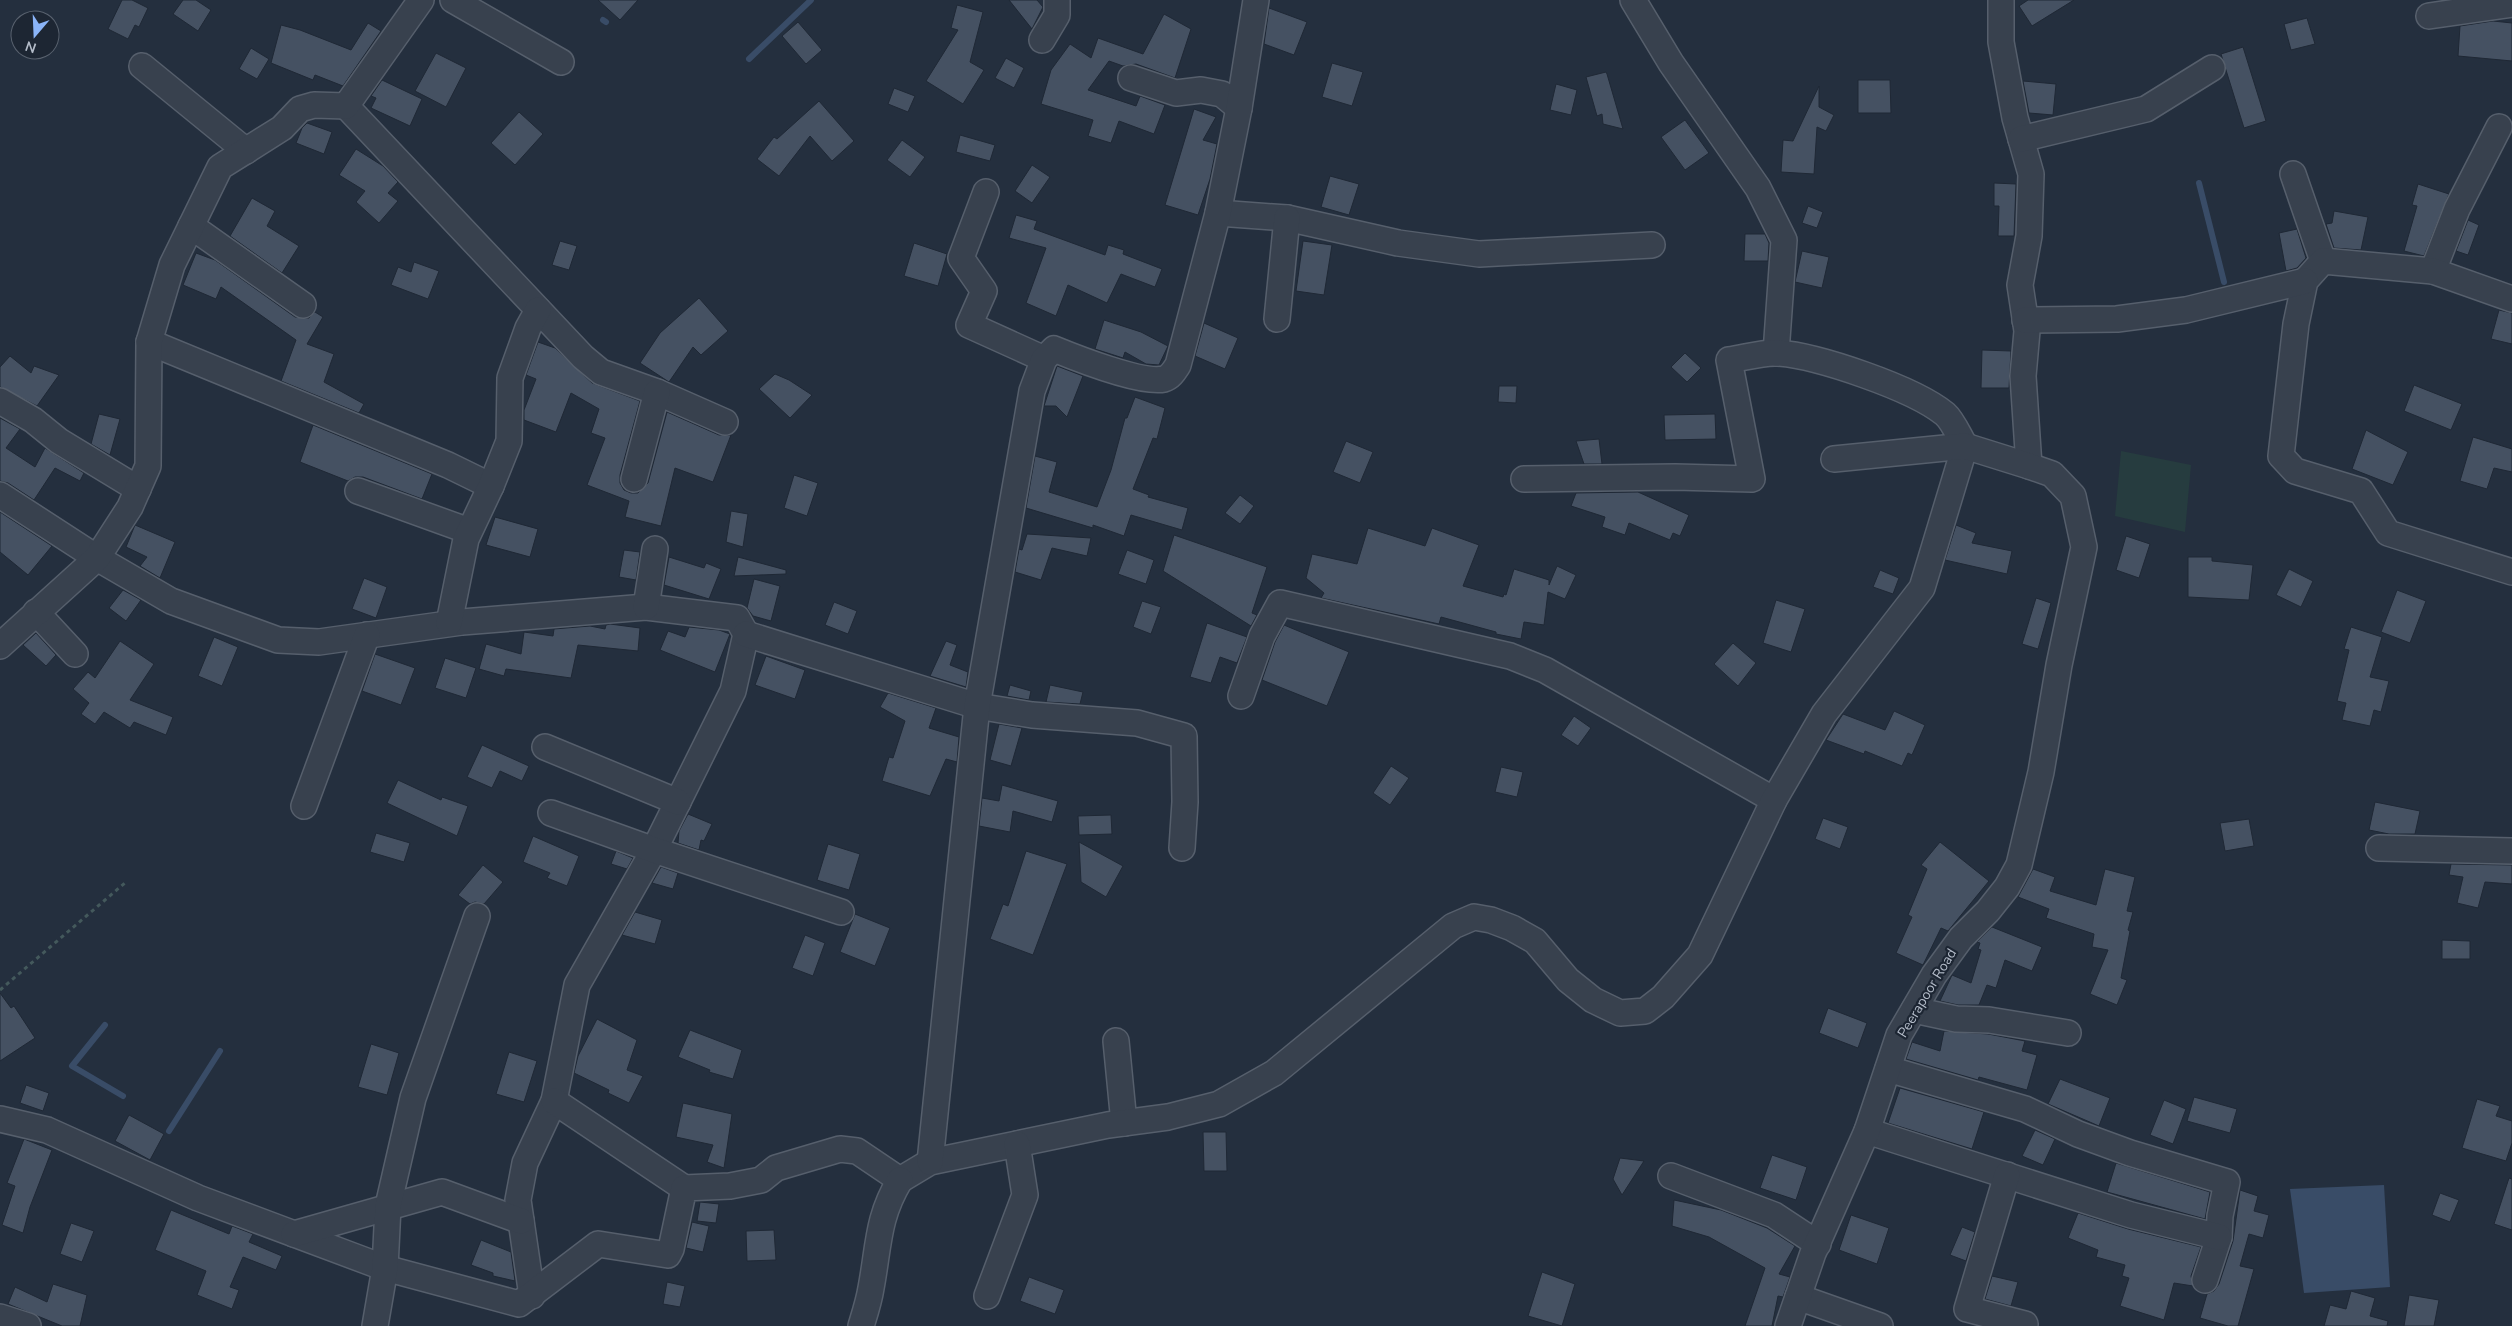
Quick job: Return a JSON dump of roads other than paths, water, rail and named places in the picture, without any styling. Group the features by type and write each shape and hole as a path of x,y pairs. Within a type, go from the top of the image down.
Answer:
{"street":[{"path":"346,106 421,0"},
{"path":"453,0 561,62"},
{"path":"1042,40 1057,15 1057,0"},
{"path":"930,1162 977,706 1032,391 1044,359 1054,349 1097,367 1157,379 1169,377 1178,365 1218,213 1239,108 1256,0"},
{"path":"1633,0 1671,63 1758,188 1784,240 1776,353"},
{"path":"2001,0 2001,42 2021,139 2031,174 2029,236 2020,285 2026,331 2023,376 2029,466"},
{"path":"2429,16 2512,4"},
{"path":"142,66 246,150"},
{"path":"2021,139 2146,109 2212,68"},
{"path":"1131,78 1176,93 1201,90 1222,94 1239,108"},
{"path":"0,646 97,558 130,507 148,466 149,342 172,265 220,167 282,128 300,109 314,105 346,106 583,357 601,372 657,392 725,422"},
{"path":"2433,271 2457,209 2499,126"},
{"path":"2294,174 2323,261"},
{"path":"986,192 961,258 984,291 969,325 1044,359"},
{"path":"1218,213 1287,218 1398,243 1479,254 1652,246"},
{"path":"1277,319 1287,218"},
{"path":"191,226 303,305"},
{"path":"2323,261 2433,271 2512,299"},
{"path":"2323,261 2305,281 2296,324 2281,456 2295,471 2362,491 2388,533 2512,572"},
{"path":"2025,320 2117,319 2186,310 2305,281"},
{"path":"449,624 469,531 491,486 509,441 510,378 528,328 538,310"},
{"path":"149,342 448,465 491,486"},
{"path":"862,1326 871,1288 882,1215 889,1198 900,1180 930,1162 1124,1123 1168,1117 1219,1104 1274,1073 1454,926 1474,917 1491,920 1535,941 1568,980 1593,1000 1620,1012 1645,1011 1663,997 1700,956 1774,800 1824,714 1922,588 1965,446 1946,415 1917,396 1876,379 1804,358 1776,353 1729,360 1752,478 1675,476 1524,480"},
{"path":"634,479 657,392"},
{"path":"0,401 33,420 59,441 138,489"},
{"path":"1834,459 1965,446"},
{"name":"Peerapoor Road","path":"1788,1326 1818,1244 1867,1130 1900,1035 1934,975 1961,938 1988,911 2007,887 2019,865 2042,772 2059,665 2084,547 2073,496 2052,474 1965,446"},
{"path":"358,491 469,531"},
{"path":"0,494 97,558 171,600 278,640 318,642 449,624 646,606 736,618 746,634 977,706 1032,715 1137,724 1184,736 1185,802 1182,848"},
{"path":"646,606 655,549"},
{"path":"1241,696 1262,636 1280,602 1510,656 1545,670 1774,800"},
{"path":"36,612 75,654"},
{"path":"532,1296 518,1200 524,1163 554,1101 577,985 654,850 733,690 746,634"},
{"path":"304,806 367,635"},
{"path":"545,747 678,802"},
{"path":"552,813 654,850 841,912"},
{"path":"2378,848 2512,851"},
{"path":"375,1326 385,1268 388,1206 413,1098 477,916"},
{"path":"1914,1010 1956,1019 1989,1020 2068,1033"},
{"path":"1116,1041 1124,1123"},
{"path":"1888,1069 2026,1109 2078,1134 2130,1153 2227,1182 2220,1216 2219,1237 2205,1280"},
{"path":"554,1101 684,1188 730,1186 761,1180 776,1168 840,1149 857,1151 900,1180"},
{"path":"0,1119 47,1130 198,1198 385,1268 519,1304 598,1244 668,1255 672,1250 684,1188"},
{"path":"1867,1130 2131,1215 2219,1237"},
{"path":"987,1296 1025,1195 1017,1144"},
{"path":"2007,1175 1967,1309 2025,1324"},
{"path":"1671,1176 1774,1214 1818,1244"},
{"path":"294,1234 442,1192 521,1221"},
{"path":"1798,1297 1880,1326"},
{"path":"0,1317 28,1326"}],"water":[{"path":"2384,1185 2390,1287 2304,1293 2290,1189"}],"waterway":[{"path":"749,59 811,0"},
{"path":"2199,183 2224,282"},
{"path":"105,1025 72,1066 123,1096"},
{"path":"169,1131 220,1051"}]}
